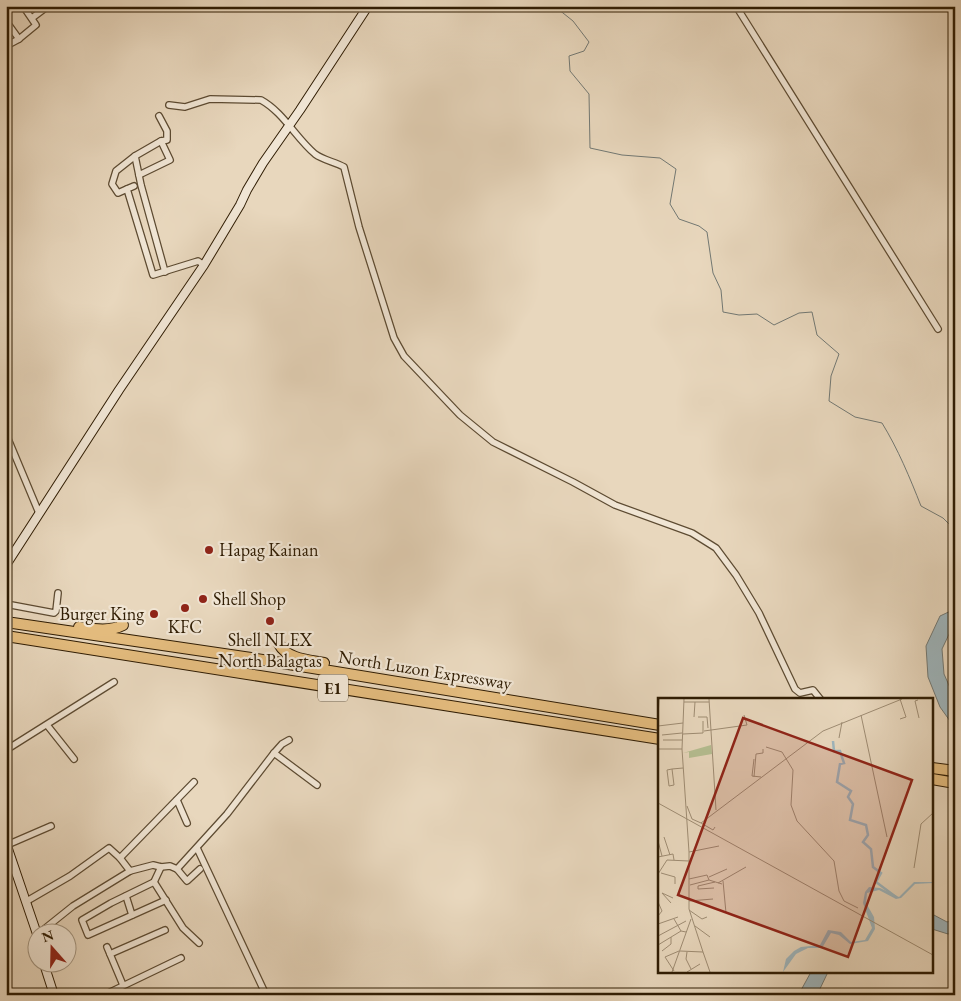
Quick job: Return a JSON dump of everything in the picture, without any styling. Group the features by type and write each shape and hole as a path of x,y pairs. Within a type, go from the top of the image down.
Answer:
{"highway":[{"path":"6,620 90,628 115,628 122,625"},
{"name":"North Luzon Expressway","path":"6,620 658,725"},
{"name":"North Luzon Expressway","path":"6,636 658,739"},
{"path":"278,644 288,654 307,660 401,678 437,688"},
{"path":"934,768 955,771"},
{"path":"934,779 955,783"}],"street":[{"path":"6,46 19,40 36,25 23,6"},
{"path":"32,18 48,6"},
{"path":"6,565 119,390 204,265 263,163 368,6"},
{"path":"736,6 938,329"},
{"path":"6,20 19,40"},
{"path":"169,105 185,107 210,99 261,100 289,125 314,153 345,169 359,227 394,338 404,356 460,415 493,442 573,482 615,506 692,533 716,548 736,575 759,613 795,689 800,693 813,690 819,698"},
{"path":"134,186 118,193 112,184 116,171 135,156 161,141 167,140 168,135 159,116"},
{"path":"139,175 170,160 161,141"},
{"path":"135,156 165,272"},
{"path":"127,189 153,275 198,261 204,265"},
{"path":"6,434 39,513"},
{"path":"6,604 54,613 56,611 58,593"},
{"path":"6,750 114,682"},
{"path":"48,725 74,759"},
{"path":"177,868 227,814 274,753 282,744 289,740"},
{"path":"274,753 317,785"},
{"path":"120,858 194,782"},
{"path":"177,800 187,823"},
{"path":"34,924 7,844 51,826"},
{"path":"27,902 70,876 109,848 130,871"},
{"path":"196,848 266,995"},
{"path":"51,924 73,906 130,871 153,865 161,867 170,866 177,868 187,881 200,869"},
{"path":"161,867 154,882 82,920 88,935 166,900"},
{"path":"154,882 183,928 199,943"},
{"path":"126,896 132,915"},
{"path":"110,954 165,930"},
{"path":"107,947 123,985"},
{"path":"104,995 181,958"},
{"path":"47,974 54,995"}],"water":[{"path":"955,609 955,627 952,628 942,649 944,674 955,699 955,728 940,707 928,677 926,646 940,616"},
{"path":"934,915 947,922 955,920 955,932 948,934 934,930"},
{"path":"810,974 827,974 817,995 795,995 800,992"}],"waterway":[{"path":"557,6 558,9 573,21 589,42 584,51 569,56 570,71 589,94 590,148 622,155 660,158 676,169 670,204 679,219 699,226 707,232 713,273 721,290 723,312 739,315 757,314 774,325 799,313 812,312 817,335 839,354 831,376 829,401 855,417 882,423 908,474 921,506 943,518 955,530"}],"place":[{"name":"Hapag Kainan","path":"209,550"},
{"name":"Shell Shop","path":"203,599"},
{"name":"KFC","path":"185,608"},
{"name":"Burger King","path":"154,614"},
{"name":"Shell NLEX North Balagtas","path":"270,621"}]}
